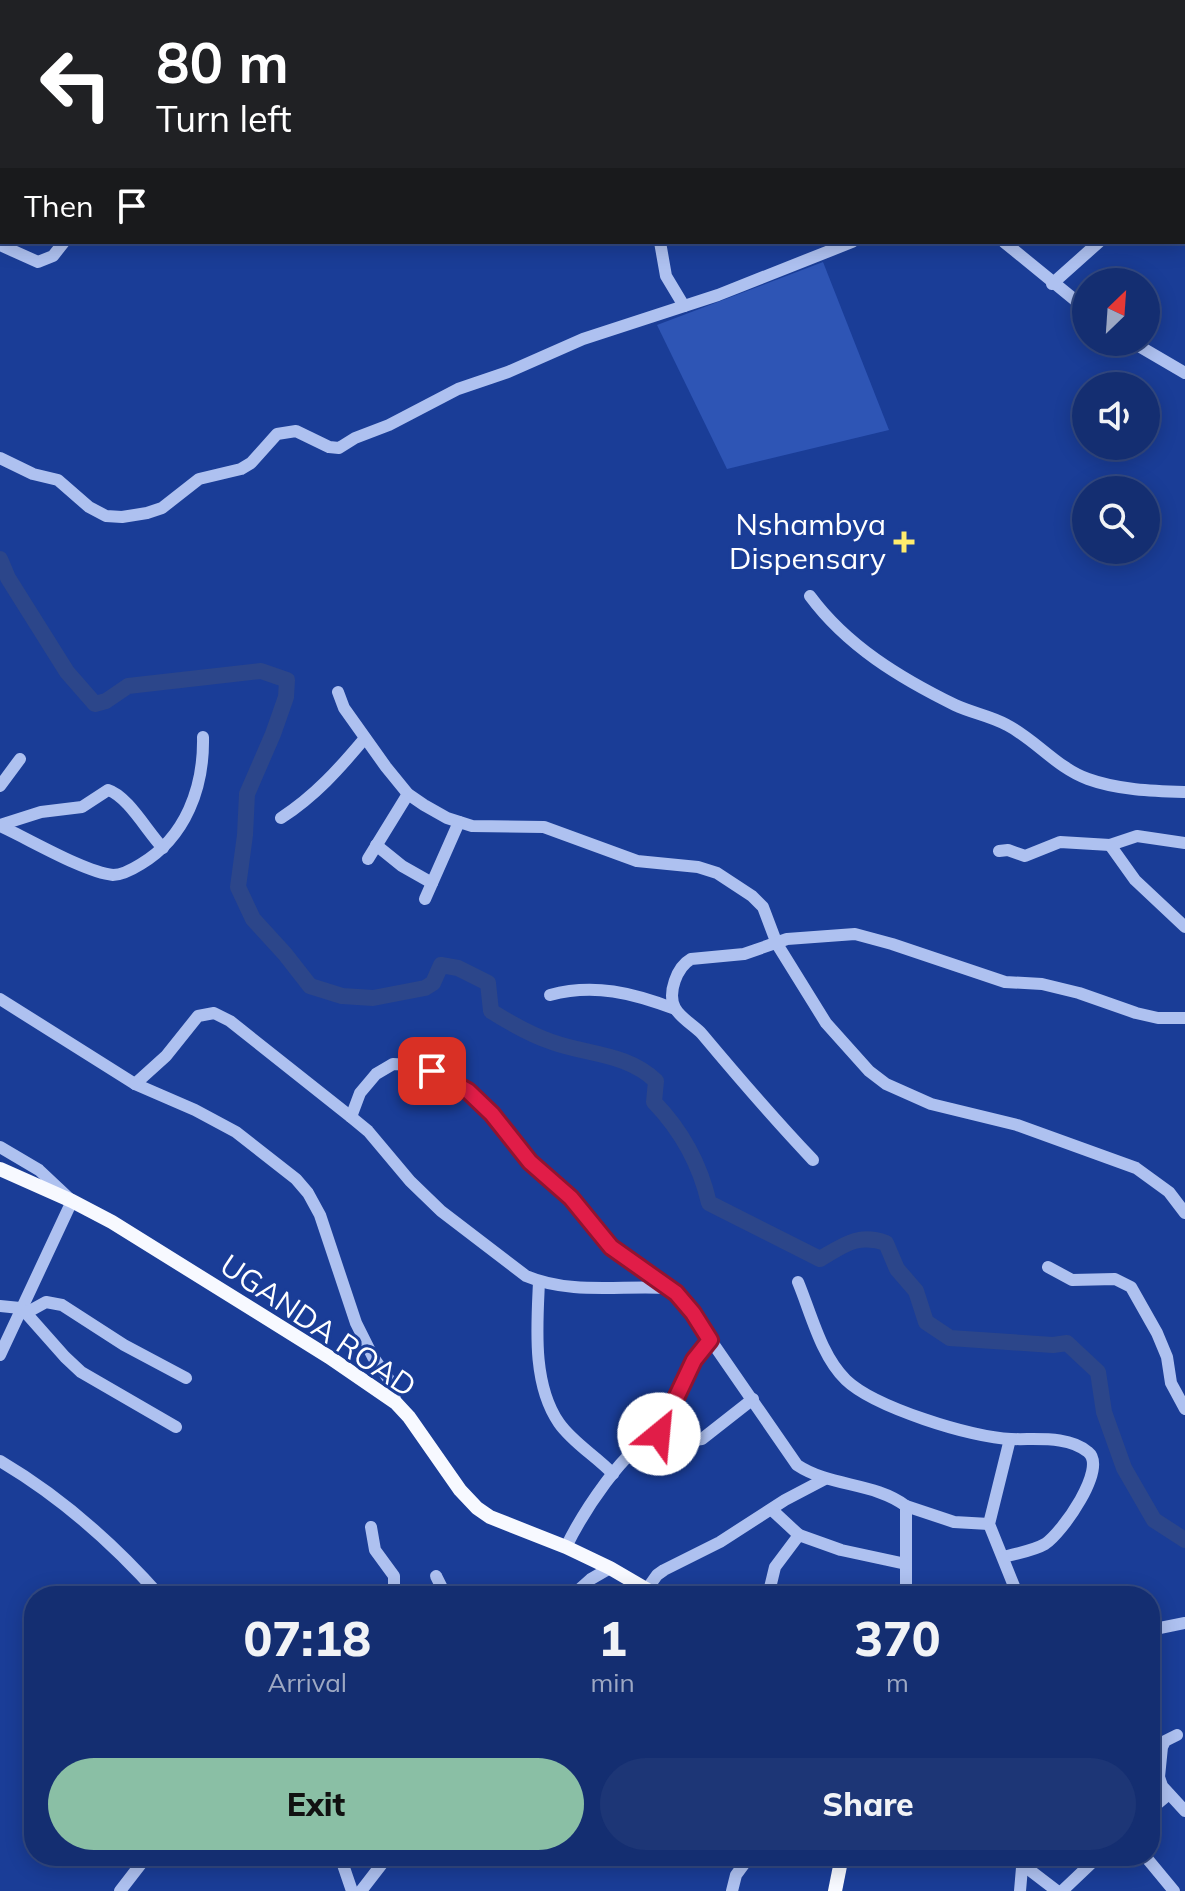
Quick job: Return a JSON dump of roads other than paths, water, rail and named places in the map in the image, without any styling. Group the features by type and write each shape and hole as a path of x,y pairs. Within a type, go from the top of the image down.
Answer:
{"main road":[{"name":"UGANDA ROAD","path":"2,1171 112,1222 329,1357 396,1403 460,1490 477,1508 507,1525 566,1547 641,1586"},
{"path":"835,1891 840,1866"}],"street":[{"path":"0,245 38,262 53,256 62,244"},
{"path":"660,244 666,276 684,306"},
{"path":"0,458 33,474 58,480 98,513 115,518 136,515 162,508 199,479 241,469 251,463 277,434 296,431 329,447 339,448 458,389 508,372 583,339 684,306 847,244"},
{"path":"1006,244 1072,299"},
{"path":"1052,284 1097,244"},
{"path":"1156,356 1185,373"},
{"path":"810,596 844,636 865,652 957,706 1008,725 1074,774 1130,788 1185,792"},
{"path":"338,692 344,708 365,738 408,794 424,805 472,826 544,827 637,861 698,867 717,873 763,907 777,944 826,1023 869,1071 886,1084 931,1104 1017,1125 1136,1168 1169,1192 1185,1213"},
{"path":"0,825 80,864 108,874 118,875 132,870 163,848 187,815 196,797 203,762 203,737"},
{"path":"281,818 326,784 365,738"},
{"path":"0,786 20,759"},
{"path":"0,825 41,812 82,807 108,790 115,792 127,804 163,848"},
{"path":"368,859 408,794"},
{"path":"425,899 459,822"},
{"path":"999,851 1008,850 1025,856 1060,842 1110,845 1137,836 1185,843"},
{"path":"376,845 402,866 432,883"},
{"path":"1110,845 1135,880 1185,927"},
{"path":"675,1009 673,992 684,963 691,959 744,954 787,939 840,934 869,937 1005,982 1042,984 1136,1013 1158,1018 1185,1018"},
{"path":"550,995 584,988 607,989 675,1009 700,1032 763,1108 813,1160"},
{"path":"0,999 135,1084 236,1132 296,1179 308,1193 327,1235 356,1323 373,1357 390,1381 396,1403"},
{"path":"135,1084 166,1056 198,1016 214,1013 230,1021 351,1117 441,1211 499,1258 539,1282 583,1288 668,1288"},
{"path":"351,1117 360,1093 376,1074 393,1064 432,1071 468,1091 492,1114 530,1162 571,1198 611,1247 668,1288 693,1313 797,1465 825,1479 887,1495 906,1506 954,1522 989,1524"},
{"path":"0,1147 39,1170 72,1201 0,1355"},
{"path":"1048,1267 1072,1280 1115,1279 1131,1287 1157,1333 1167,1357 1171,1383 1185,1409"},
{"path":"539,1282 539,1358 551,1408 571,1437 613,1474"},
{"path":"798,1282 822,1341 846,1380 864,1393 935,1423 1010,1439 1046,1439 1073,1444 1091,1454 1095,1466 1074,1511 1054,1536 1044,1544 1004,1557"},
{"path":"0,1306 23,1311 46,1302 62,1305 124,1345 186,1378"},
{"path":"23,1311 81,1372 176,1427"},
{"path":"566,1547 586,1511 613,1474 644,1441 659,1434 694,1360 710,1340"},
{"path":"659,1434 680,1442 702,1439 753,1399"},
{"path":"1010,1439 989,1524 1014,1586"},
{"path":"0,1461 43,1488 89,1524 150,1586"},
{"path":"656,1586 664,1570 720,1542 825,1479"},
{"path":"906,1506 906,1586"},
{"path":"772,1510 799,1535 841,1550 906,1564"},
{"path":"371,1527 375,1550 394,1576 394,1586"},
{"path":"770,1586 775,1567 799,1535"},
{"path":"583,1586 610,1568"},
{"path":"436,1576 441,1586"},
{"path":"1160,1628 1185,1623"},
{"path":"1160,1754 1165,1741 1177,1735"},
{"path":"1160,1780 1185,1811"},
{"path":"1160,1802 1169,1794"},
{"path":"120,1891 139,1866"},
{"path":"346,1866 360,1891 380,1866"},
{"path":"732,1891 736,1875 743,1866"},
{"path":"1020,1891 1022,1866"},
{"path":"1029,1866 1060,1891 1088,1866"},
{"path":"1153,1866 1174,1891"}],"waterway":[{"path":"0,559 8,578 67,672 95,704 106,701 128,686 261,671 287,680 286,697 247,794 238,887 253,919 310,986 342,996 373,998 425,988 433,983 441,965 458,968 488,983 491,1011 513,1024 552,1042 620,1060 645,1072 656,1081 654,1102 689,1149 709,1203 820,1259 859,1240 886,1243 897,1269 916,1291 926,1322 950,1338 1053,1345 1067,1343 1098,1372 1104,1412 1124,1468 1154,1520 1185,1540"}],"place":[{"name":"Nshambya Dispensary","path":"904,542"}]}
